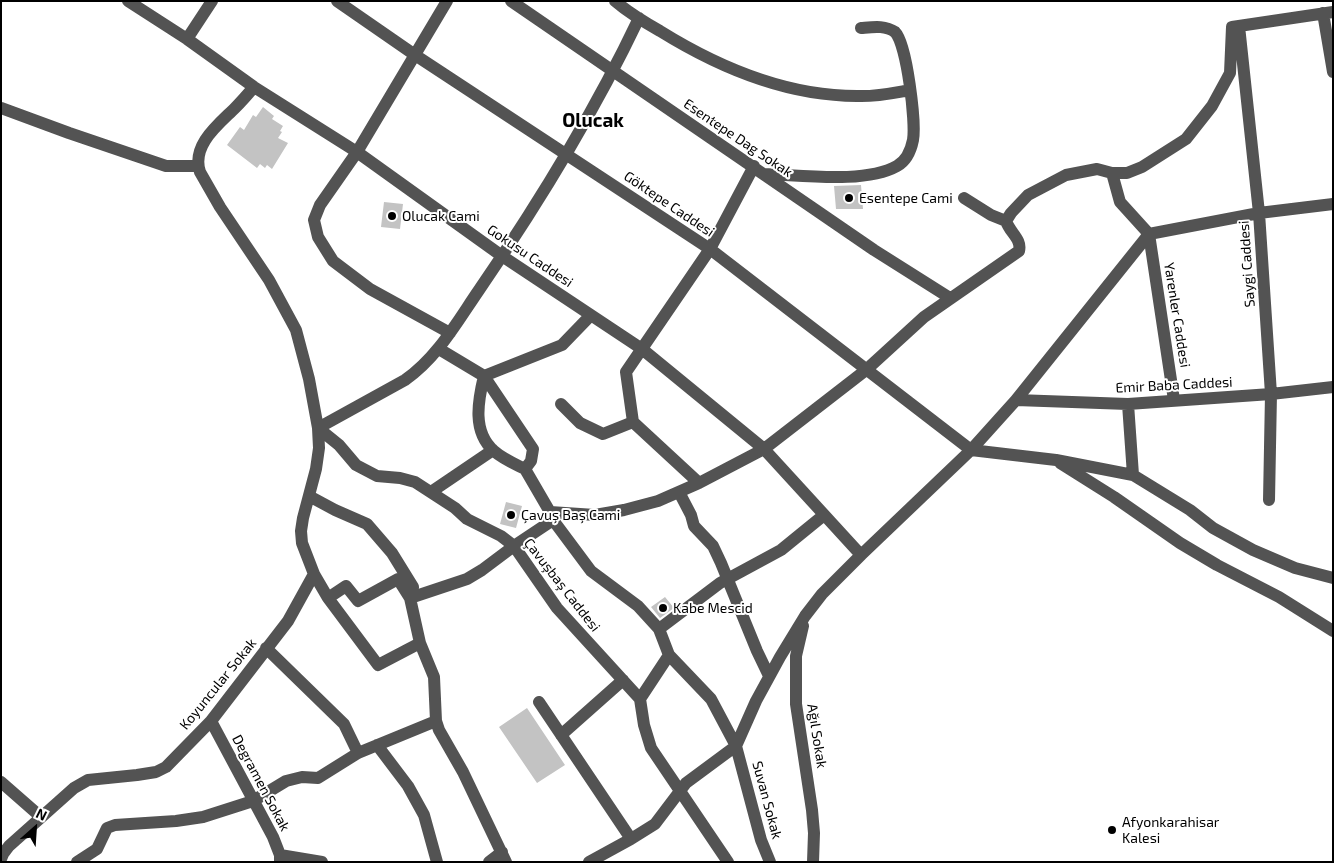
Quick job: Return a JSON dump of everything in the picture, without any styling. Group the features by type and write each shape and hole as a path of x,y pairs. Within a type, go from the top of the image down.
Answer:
{"street":[{"name":"Gokusu Caddesi","path":"128,1 187,39 254,87 357,152 502,256 642,349 764,449 860,555"},
{"path":"187,39 212,1"},
{"name":"Göktepe Caddesi","path":"337,1 415,55 710,249 971,450"},
{"path":"447,1 357,152 320,204 314,220 318,237 333,261 370,289 450,333"},
{"name":"Esentepe Dag Sokak","path":"511,1 874,250 950,298"},
{"path":"615,1 684,46 730,68 789,87 830,95 858,96 910,90"},
{"path":"414,596 467,579 482,570 552,516 595,515 658,501 699,483 764,449 866,370 924,317 1019,251 1019,240 1008,228 1006,221 1028,195 1066,175 1097,169 1112,173 1127,172 1142,167 1186,139 1212,106 1230,73 1232,27 1328,12 1333,72"},
{"path":"318,428 418,371 439,349 502,256 566,154 614,71 639,18"},
{"name":"Saygi Caddesi","path":"1239,26 1259,214 1271,394 1269,500"},
{"path":"699,483 634,422 626,372 710,249 759,170 853,176 883,172 898,165 909,154 913,141 914,124 901,41 898,36 885,28 861,28"},
{"path":"254,87 208,134 198,156 198,166 220,207 269,280 296,330 309,380 318,428 319,448 309,496 302,518 302,542 314,574 328,598 378,665 420,643"},
{"path":"1,108 166,166 198,166"},
{"path":"1112,173 1120,202 1149,234"},
{"path":"964,198 991,215 1006,221"},
{"path":"589,862 608,857 631,839 655,824 686,783 736,746 769,676 805,616 822,594 860,555 971,450 1016,400 1149,234 1259,214 1333,204"},
{"name":"Yarenler Caddesi","path":"1149,234 1174,400"},
{"path":"484,376 562,344 592,315"},
{"path":"439,349 484,376 533,448 532,461 525,469"},
{"path":"484,376 479,397 479,427 493,450 525,469 552,516 591,571 638,606 659,630 669,655 640,699 644,725 651,748 728,862"},
{"name":"Emir Baba Caddesi","path":"1016,400 1128,404 1271,394 1333,387"},
{"path":"560,404 580,423 603,434 634,422"},
{"path":"1128,404 1133,475"},
{"name":"Çavuşbaş Caddesi","path":"318,428 339,445 356,465 377,476 400,478 415,482 455,508 467,519 501,536 514,546 557,608 640,699"},
{"path":"431,492 493,450"},
{"path":"971,450 1056,460 1133,475 1190,510 1213,528 1253,550 1296,568 1333,578"},
{"path":"1056,460 1114,497 1180,543 1279,597 1333,631"},
{"path":"679,492 691,515 694,526 713,546 769,676"},
{"path":"309,496 367,524 392,553 414,596 420,643 434,677 436,721 439,730 463,772 504,857 489,862"},
{"path":"659,630 728,578 781,550 824,515"},
{"name":"Koyuncular Sokak","path":"1,859 8,846 74,788 88,780 156,772 166,767 211,720 288,621 314,574"},
{"path":"328,598 346,586 358,601 398,579 414,596"},
{"name":"Ağıl Sokak","path":"805,616 796,656 796,704 812,810 814,833 813,862"},
{"path":"266,648 344,724 358,753"},
{"name":"Suvan Sokak","path":"669,655 711,699 736,746 761,840 770,862"},
{"path":"561,735 623,680"},
{"path":"539,702 631,839"},
{"name":"Degramen Sokak","path":"211,720 273,837 280,858"},
{"path":"87,860 97,848 107,828 115,825 176,821 203,817 254,801 286,781 302,777 318,778 358,753 436,721"},
{"path":"377,745 408,786 424,815 437,862"},
{"path":"1,782 41,817"},
{"path":"280,858 322,862"}],"building":[{"path":"263,107 274,116 272,119 283,126 278,138 288,143 272,169 267,165 265,168 260,164 257,168 227,145 240,127 244,130 253,115 256,117"},
{"name":"Esentepe Cami","path":"861,185 863,209 836,209 834,186"},
{"name":"Olucak Cami","path":"384,202 403,204 400,229 381,227"},
{"name":"Çavuş Baş Cami","path":"506,502 522,506 516,528 500,524"},
{"name":"Kabe Mescid","path":"665,597 674,608 660,618 651,607"},
{"path":"527,708 565,765 537,783 499,727"}],"place":[{"name":"Esentepe Cami","path":"849,198"},
{"name":"Olucak Cami","path":"392,216"},
{"name":"Çavuş Baş Cami","path":"511,515"},
{"name":"Kabe Mescid","path":"663,608"},
{"name":"Afyonkarahisar Kalesi","path":"1112,830"}],"district":[{"name":"Olucak","path":"593,121"}]}
